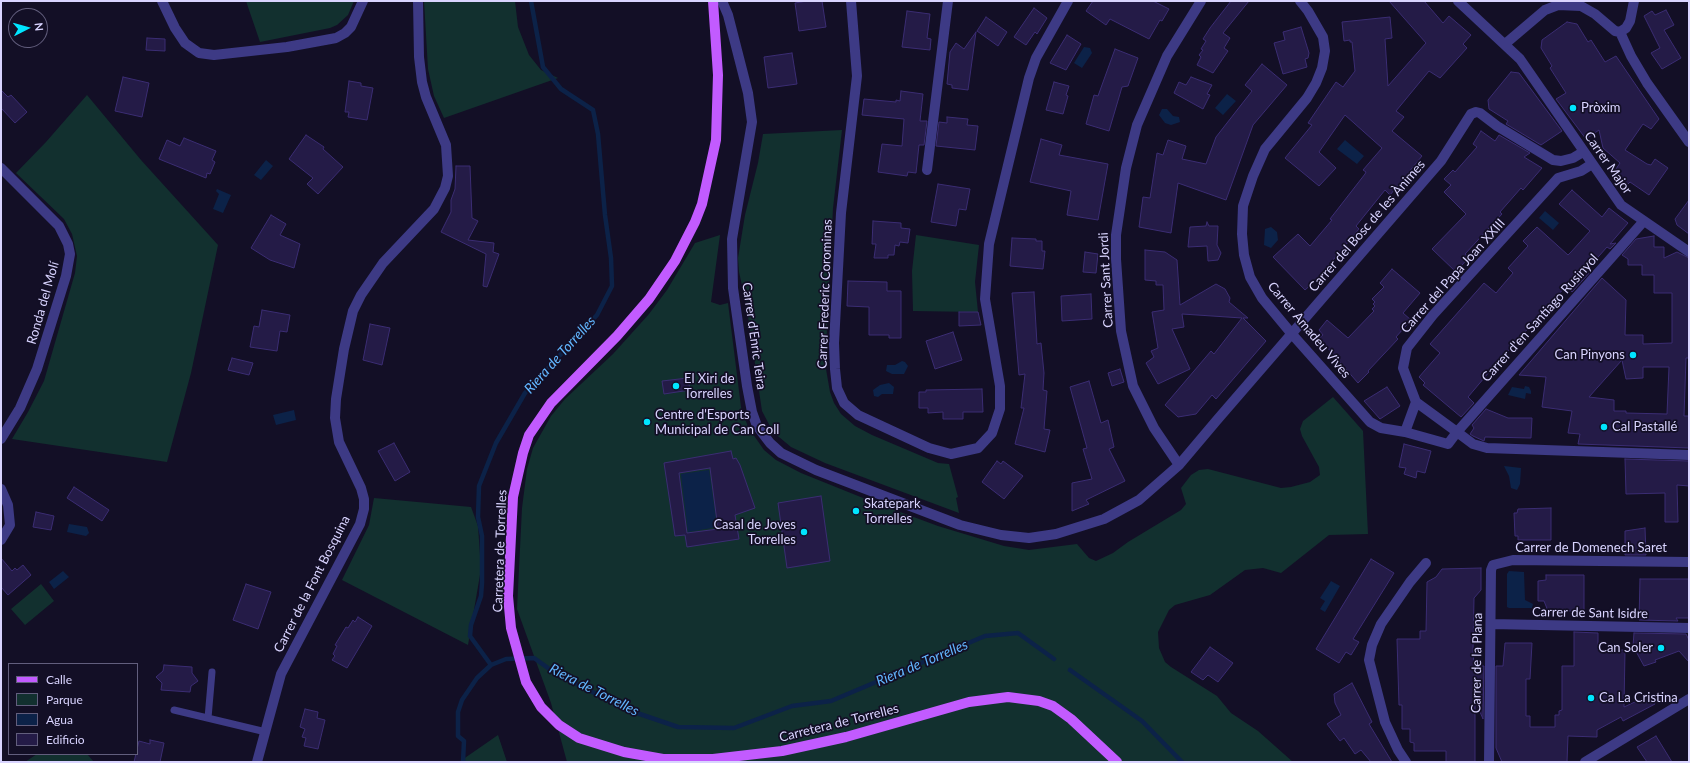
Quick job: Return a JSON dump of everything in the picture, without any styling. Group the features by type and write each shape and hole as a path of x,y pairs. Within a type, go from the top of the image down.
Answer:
{"main road":[{"name":"Carretera de Torrelles","path":"713,1 718,75 718,115 714,156 702,204 685,242 649,299 617,336 551,403 529,435 516,478 513,497 508,596 511,628 525,678 540,707 567,731 579,738 624,752 663,759 713,759 782,751 846,737 969,702 1008,697 1053,706 1071,719 1117,762"}],"street":[{"path":"162,1 175,28 185,43 199,53 214,55 287,47 336,38 351,28 362,1"},
{"name":"Carrer de la Font Bosquina","path":"257,762 281,674 360,524 364,509 364,499 360,488 339,442 335,418 336,399 344,349 354,311 361,296 383,263 434,209 445,188 448,176 446,145 426,97 422,82 419,57 418,1"},
{"name":"Carrer d'Enric Teira","path":"722,1 728,15 748,93 752,122 732,239 733,288 752,412 758,426 770,443 781,453 816,470 946,520 1001,535 1029,538 1056,534 1104,519 1139,500 1180,465"},
{"name":"Carrer Frederic Corominas","path":"851,1 857,76 840,221 834,343 837,388 844,403 858,415 929,448 951,454 978,448 992,433 1000,409 1000,386 985,299 988,244 1029,78 1036,58 1068,1"},
{"path":"927,170 948,1"},
{"name":"Carrer Sant Jordi","path":"1180,465 1154,428 1133,386 1121,324 1116,259 1116,235 1126,168 1137,125 1167,56 1201,1"},
{"name":"Carrer Amadeu Vives","path":"1300,1 1308,11 1323,37 1325,51 1322,68 1316,83 1307,98 1265,149 1253,176 1243,206 1242,234 1244,255 1250,277 1262,298 1370,422 1381,428 1405,432"},
{"name":"Carrer Major","path":"1458,1 1505,44 1527,68 1617,201 1643,222 1689,252"},
{"path":"1620,32 1626,28 1630,21 1634,1"},
{"path":"1505,44 1545,10 1558,5 1580,6 1595,14 1615,31 1620,32 1637,67 1689,142"},
{"name":"Carrer del Bosc de les Ànimes","path":"1180,465 1291,333 1441,161 1471,114 1476,112 1554,160"},
{"path":"1584,152 1573,158 1561,161 1554,160 1558,178 1581,171 1592,164"},
{"name":"Ronda del Molí","path":"1,168 59,226 68,244 70,254 68,271 37,369 20,408 1,439"},
{"name":"Carrer del Papa Joan XXIII","path":"1416,402 1403,368 1403,358 1407,348 1432,316 1558,178"},
{"name":"Carrer d'en Santiago Rusinyol","path":"1405,432 1448,444 1643,222"},
{"path":"1405,432 1416,402 1473,444 1487,448 1689,456"},
{"path":"1,489 8,505 10,525 1,540"},
{"name":"Carrer de Domenech Saret","path":"1493,565 1514,560 1689,562"},
{"path":"1406,762 1394,743 1385,722 1369,660 1372,645 1381,624 1410,582 1426,562"},
{"name":"Carrer de la Plana","path":"1489,762 1491,570 1493,565"},
{"name":"Carrer de Sant Isidre","path":"1491,624 1689,628"},
{"path":"1585,762 1689,700"}],"lane":[{"path":"208,718 212,672"},
{"path":"174,710 266,732"}],"green space":[{"path":"246,1 354,1 348,15 337,25 330,28 260,42"},
{"path":"424,1 515,1 518,27 529,55 541,70 558,78 444,118 434,96 428,69"},
{"path":"87,95 141,160 218,245 191,373 167,462 12,439 44,381 75,273 77,256 72,234 64,219 16,173 46,142"},
{"path":"842,130 833,208 827,326 826,369 830,392 834,403 841,414 855,426 872,435 938,463 949,464 958,497 956,498 959,513 825,463 791,447 773,432 762,411 738,258 745,215 758,163 763,134"},
{"path":"720,235 711,302 720,305 728,303 741,407 748,427 764,450 776,460 801,473 873,502 938,526 1004,546 1029,550 1077,544 1089,558 1096,561 1113,553 1128,542 1181,510 1186,504 1181,488 1191,475 1199,470 1208,469 1281,488 1310,482 1320,475 1319,467 1302,436 1300,429 1303,421 1333,397 1363,431 1368,534 1329,535 1281,573 1263,568 1245,570 1210,595 1175,605 1169,610 1158,632 1159,648 1165,662 1217,696 1231,713 1258,731 1293,762 567,762 551,703 517,609 522,508 527,469 533,448 551,416 565,399 613,354 649,314 667,290 695,243"},
{"path":"916,235 979,245 975,282 978,312 913,311 912,271"},
{"path":"374,498 471,507 478,526 481,569 468,645 342,580 369,525"},
{"path":"41,584 54,601 25,625 11,609"},
{"path":"498,735 507,762 459,762"},
{"path":"36,755 88,755 94,762 25,762"}],"water":[{"path":"1084,47 1090,48 1092,53 1082,68 1074,63"},
{"path":"1227,94 1236,101 1223,115 1215,108"},
{"path":"1162,109 1167,109 1173,116 1179,117 1180,122 1171,125 1165,123 1159,115"},
{"path":"1345,140 1364,156 1357,164 1337,149"},
{"path":"266,160 273,166 261,180 254,175"},
{"path":"217,189 231,195 223,213 213,209 219,194 216,191"},
{"path":"1545,211 1559,223 1553,230 1539,218"},
{"path":"1271,227 1277,232 1278,240 1271,248 1264,245 1265,229"},
{"path":"902,361 908,366 904,374 892,374 886,371 887,365 895,365"},
{"path":"889,383 894,387 893,394 882,394 878,397 874,396 873,390 880,385"},
{"path":"1525,386 1529,387 1531,394 1526,393 1525,399 1508,395 1512,387 1524,389"},
{"path":"294,410 296,420 276,425 273,415"},
{"path":"1504,466 1521,468 1520,484 1517,490 1511,488 1509,476"},
{"path":"709,470 717,527 688,532 681,474"},
{"path":"69,524 87,527 89,533 86,536 67,532"},
{"path":"63,571 69,577 54,589 49,582"},
{"path":"1509,571 1524,572 1525,600 1533,604 1532,608 1507,607 1507,574"},
{"path":"1331,581 1340,586 1325,612 1320,609 1325,601 1320,598"}],"building":[{"path":"822,1 826,27 799,31 795,3"},
{"path":"1093,1 1153,1 1169,9 1162,21 1160,20 1149,39 1110,19 1106,25 1086,11"},
{"path":"1231,1 1249,1 1223,33 1230,38 1224,48 1228,51 1213,73 1197,65 1201,57 1199,55 1203,50 1201,49 1206,41 1203,39"},
{"path":"1389,1 1424,1 1443,23 1449,16 1471,35 1463,44 1467,48 1440,78 1429,71 1396,111 1404,117 1392,131 1422,156 1390,195 1385,190 1356,226 1359,229 1328,266 1330,268 1305,290 1273,257 1298,234 1310,246 1332,220 1330,219 1365,174 1366,172 1363,170 1382,148 1345,115 1319,152 1336,168 1319,186 1285,158 1312,125 1308,123 1336,82 1343,87 1355,71 1352,42 1350,42 1350,40 1344,41 1342,22 1390,17 1392,38 1385,39 1388,86 1426,43"},
{"path":"1034,8 1047,18 1037,34 1035,32 1026,45 1014,37"},
{"path":"1666,10 1674,25 1664,30 1681,58 1662,69 1651,53 1660,48 1644,16 1652,11 1655,15"},
{"path":"907,11 930,14 927,38 931,39 930,50 902,47"},
{"path":"986,17 1007,32 998,46 977,31"},
{"path":"1567,22 1577,24 1588,42 1591,40 1605,62 1616,56 1659,119 1651,129 1643,124 1625,150 1647,164 1651,165 1655,159 1668,168 1649,195 1630,182 1627,185 1612,175 1620,163 1603,148 1599,130 1586,139 1556,99 1566,93 1550,68 1552,66 1541,48 1542,40"},
{"path":"1301,27 1309,53 1308,58 1305,59 1307,67 1283,74 1274,43 1285,40 1283,32"},
{"path":"976,32 968,90 952,88 952,85 947,84 950,52 956,43 964,49"},
{"path":"1067,35 1081,44 1066,70 1050,63"},
{"path":"147,38 165,39 165,51 146,50"},
{"path":"1115,49 1138,58 1128,86 1122,87 1109,131 1086,124 1094,95 1098,96"},
{"path":"792,53 797,84 768,88 764,57"},
{"path":"1262,64 1287,85 1253,125 1226,200 1178,183 1171,233 1139,227 1143,197 1150,198 1157,153 1163,155 1168,140 1186,146 1182,159 1206,164 1216,137 1252,91 1245,85"},
{"path":"1511,72 1519,73 1562,131 1541,145 1506,124 1508,121 1489,109 1488,100"},
{"path":"123,77 149,83 142,117 115,111"},
{"path":"1191,77 1212,85 1207,94 1210,95 1203,109 1174,93 1179,82 1186,85"},
{"path":"349,81 361,83 361,86 373,88 367,120 348,117 349,112 345,112"},
{"path":"1054,82 1069,86 1063,114 1046,110"},
{"path":"1,90 8,97 11,95 27,112 15,123 1,108"},
{"path":"901,91 923,94 920,121 927,121 924,145 919,145 916,173 908,172 907,176 878,172 882,144 902,146 904,119 862,115 864,99 896,102 896,100 900,101"},
{"path":"947,117 968,119 967,125 978,126 975,150 936,146 939,122 947,123"},
{"path":"1481,131 1495,141 1499,135 1530,153 1524,157 1542,168 1523,190 1521,188 1500,212 1502,214 1465,254 1469,257 1456,272 1432,249 1466,214 1444,192 1451,185 1444,179 1453,170 1455,172 1477,147 1473,144"},
{"path":"306,135 324,147 323,149 343,167 318,194 307,184 313,178 289,159"},
{"path":"184,138 216,151 212,160 215,162 210,174 207,173 206,178 159,159 167,140 180,146"},
{"path":"1041,139 1062,145 1059,155 1108,164 1098,220 1067,215 1071,191 1030,182"},
{"path":"456,166 470,166 472,218 478,221 468,240 494,243 493,252 499,254 487,287 483,286 486,254 441,232 451,212 451,200 455,189"},
{"path":"938,184 970,189 966,210 959,209 956,226 931,222"},
{"path":"1572,190 1602,217 1609,208 1628,223 1610,244 1616,243 1610,249 1607,247 1591,265 1587,265 1592,270 1572,292 1566,286 1490,371 1468,397 1474,403 1461,417 1423,385 1425,383 1419,377 1440,353 1430,344 1484,283 1496,293 1513,273 1508,268 1528,246 1523,241 1537,227 1568,255 1571,252 1590,231 1559,204"},
{"path":"1689,200 1689,234 1677,225 1675,219"},
{"path":"271,215 286,224 280,235 300,244 294,268 270,260 251,248"},
{"path":"873,221 901,223 901,228 910,229 908,243 900,242 899,246 895,245 894,255 888,255 888,258 874,258 876,244 872,244"},
{"path":"1207,222 1209,226 1218,226 1217,245 1221,253 1218,260 1208,261 1207,246 1188,247 1190,227 1206,226"},
{"path":"1654,236 1654,247 1664,247 1664,258 1677,252 1689,258 1689,358 1686,358 1684,416 1689,416 1689,448 1578,444 1580,434 1568,433 1572,411 1542,407 1546,377 1519,375 1602,278 1626,300 1625,335 1643,335 1643,344 1672,343 1672,293 1654,293 1654,275 1642,275 1642,265 1628,265 1628,259 1622,255 1636,239","holes":["1622,360 1626,379 1643,378 1643,367 1669,367 1667,414 1626,413 1626,411 1614,411 1614,400 1589,397"]},
{"path":"1012,238 1036,239 1036,241 1042,241 1042,251 1045,251 1043,269 1010,266"},
{"path":"1145,250 1165,252 1177,260 1180,305 1216,284 1225,289 1230,298 1229,302 1248,318 1243,318 1266,341 1216,399 1212,395 1196,414 1178,417 1165,405 1211,351 1214,354 1242,318 1182,314 1184,327 1172,329 1190,369 1158,384 1146,363 1154,357 1151,351 1158,348 1152,312 1164,310 1163,285 1156,285 1156,281 1145,280"},
{"path":"1085,252 1098,254 1096,273 1083,272"},
{"path":"1392,269 1420,293 1403,313 1411,320 1396,337 1398,339 1358,383 1319,338 1323,335 1319,330 1327,320 1348,338 1374,311 1372,309 1375,306 1373,304 1375,302 1372,299 1384,287 1380,283"},
{"path":"848,281 887,282 887,291 901,291 901,338 889,338 889,335 869,335 869,307 847,306"},
{"path":"1034,292 1037,344 1041,343 1044,373 1043,390 1047,391 1044,429 1050,430 1045,452 1015,444 1024,408 1021,408 1025,374 1019,375 1012,293"},
{"path":"1091,294 1092,319 1062,321 1061,296"},
{"path":"262,310 290,315 287,332 280,331 277,351 250,347 254,326 259,327"},
{"path":"959,312 978,312 981,325 959,326"},
{"path":"370,324 390,328 382,365 363,360"},
{"path":"953,332 962,360 935,369 926,341"},
{"path":"232,358 253,363 249,375 228,370"},
{"path":"1120,369 1124,382 1112,386 1108,373"},
{"name":"El Xiri de Torrelles","path":"688,378 690,390 664,394 662,381"},
{"path":"1089,381 1101,423 1108,420 1114,447 1109,449 1125,481 1086,500 1089,504 1072,511 1072,483 1092,479 1083,449 1087,448 1070,387"},
{"path":"1387,387 1400,406 1380,419 1364,401"},
{"path":"982,389 983,412 963,412 963,419 943,419 943,412 928,413 928,408 919,408 919,392 926,392 926,390"},
{"path":"1486,409 1508,418 1532,418 1531,438 1485,437 1484,441 1473,436 1470,434 1474,428 1472,425"},
{"path":"394,443 410,472 395,481 378,451"},
{"path":"1404,444 1431,451 1425,473 1417,471 1416,478 1404,474 1406,468 1399,467"},
{"path":"731,451 733,459 736,458 740,465 755,508 735,515 739,539 687,547 685,535 675,536 664,463","holes":["710,468 718,529 687,533 679,473"]},
{"path":"1625,459 1689,461 1689,486 1677,485 1678,522 1665,522 1665,493 1626,494"},
{"path":"997,461 1001,464 1003,461 1023,476 1004,499 982,482"},
{"path":"74,487 109,510 102,521 67,498"},
{"name":"Casal de Joves Torrelles","path":"821,496 830,561 787,568 778,503"},
{"path":"1551,508 1551,540 1518,540 1518,536 1515,536 1514,513 1517,513 1518,509"},
{"path":"36,512 54,516 51,530 33,527"},
{"path":"1645,528 1646,555 1625,555 1625,531"},
{"path":"1,558 12,571 15,568 17,570 23,565 31,575 8,595 1,587"},
{"path":"1371,559 1394,573 1353,639 1359,642 1351,655 1346,652 1339,663 1316,649"},
{"path":"1481,568 1481,590 1474,598 1473,651 1474,666 1484,666 1483,719 1475,700 1475,762 1446,762 1446,751 1414,751 1414,743 1410,742 1410,729 1402,729 1402,705 1399,705 1397,639 1420,639 1420,631 1426,631 1427,582 1436,577 1442,569"},
{"path":"1546,575 1584,575 1584,611 1548,611 1544,601 1538,601 1538,581 1546,580"},
{"path":"1640,579 1689,579 1689,618 1676,618 1678,621 1639,620"},
{"path":"246,584 271,592 258,629 233,620"},
{"path":"358,617 372,626 347,668 332,660 335,656 333,654 337,646 335,645 346,627 348,628 353,620 355,622"},
{"path":"1574,632 1598,633 1598,650 1625,650 1624,707 1650,695 1655,704 1623,721 1621,717 1597,730 1597,737 1568,736 1567,762 1502,762 1496,748 1496,666 1503,666 1505,643 1532,643 1530,679 1526,679 1526,716 1530,716 1530,727 1555,727 1555,715 1559,715 1559,711 1562,710 1562,666 1574,666"},
{"name":"Can Soler","path":"1634,633 1686,634 1689,640 1689,662 1679,651 1644,666 1633,646"},
{"path":"1210,647 1233,663 1218,682 1208,675 1203,680 1191,672"},
{"path":"164,665 192,667 192,673 198,681 191,686 190,692 161,690 162,683 156,677 163,671"},
{"path":"1352,683 1372,722 1369,724 1392,762 1371,762 1361,750 1355,754 1344,738 1340,741 1327,724 1341,715 1335,703 1334,694"},
{"path":"305,709 318,712 317,718 325,720 318,749 304,746 306,738 302,737 305,729 300,727"},
{"path":"1656,736 1672,762 1647,762 1637,747"},
{"path":"150,740 164,743 160,762 134,762 136,755 138,755 139,741 150,744"}],"waterway":[{"name":"Riera de Torrelles","path":"531,1 543,67 561,89 593,110 598,134 605,215 611,258 612,286 597,315 525,393 496,443 479,486 478,517 482,536 482,583 481,596 471,625 470,636 491,665 506,659 534,658 555,673 628,710 678,727 734,728 792,706 831,701 985,636 1018,633 1054,659"},
{"path":"463,762 464,741 458,736 458,712 462,700 477,678 491,665"},
{"name":"Riera de Torrelles","path":"1070,670 1142,721 1182,762"}],"place":[{"name":"Pròxim","path":"1573,108"},
{"name":"Can Pinyons","path":"1633,355"},
{"name":"El Xiri de Torrelles","path":"676,386"},
{"name":"Centre d'Esports Municipal de Can Coll","path":"647,422"},
{"name":"Cal Pastallé","path":"1604,427"},
{"name":"Skatepark Torrelles","path":"856,511"},
{"name":"Casal de Joves Torrelles","path":"804,532"},
{"name":"Can Soler","path":"1661,648"},
{"name":"Ca La Cristina","path":"1591,698"}]}
